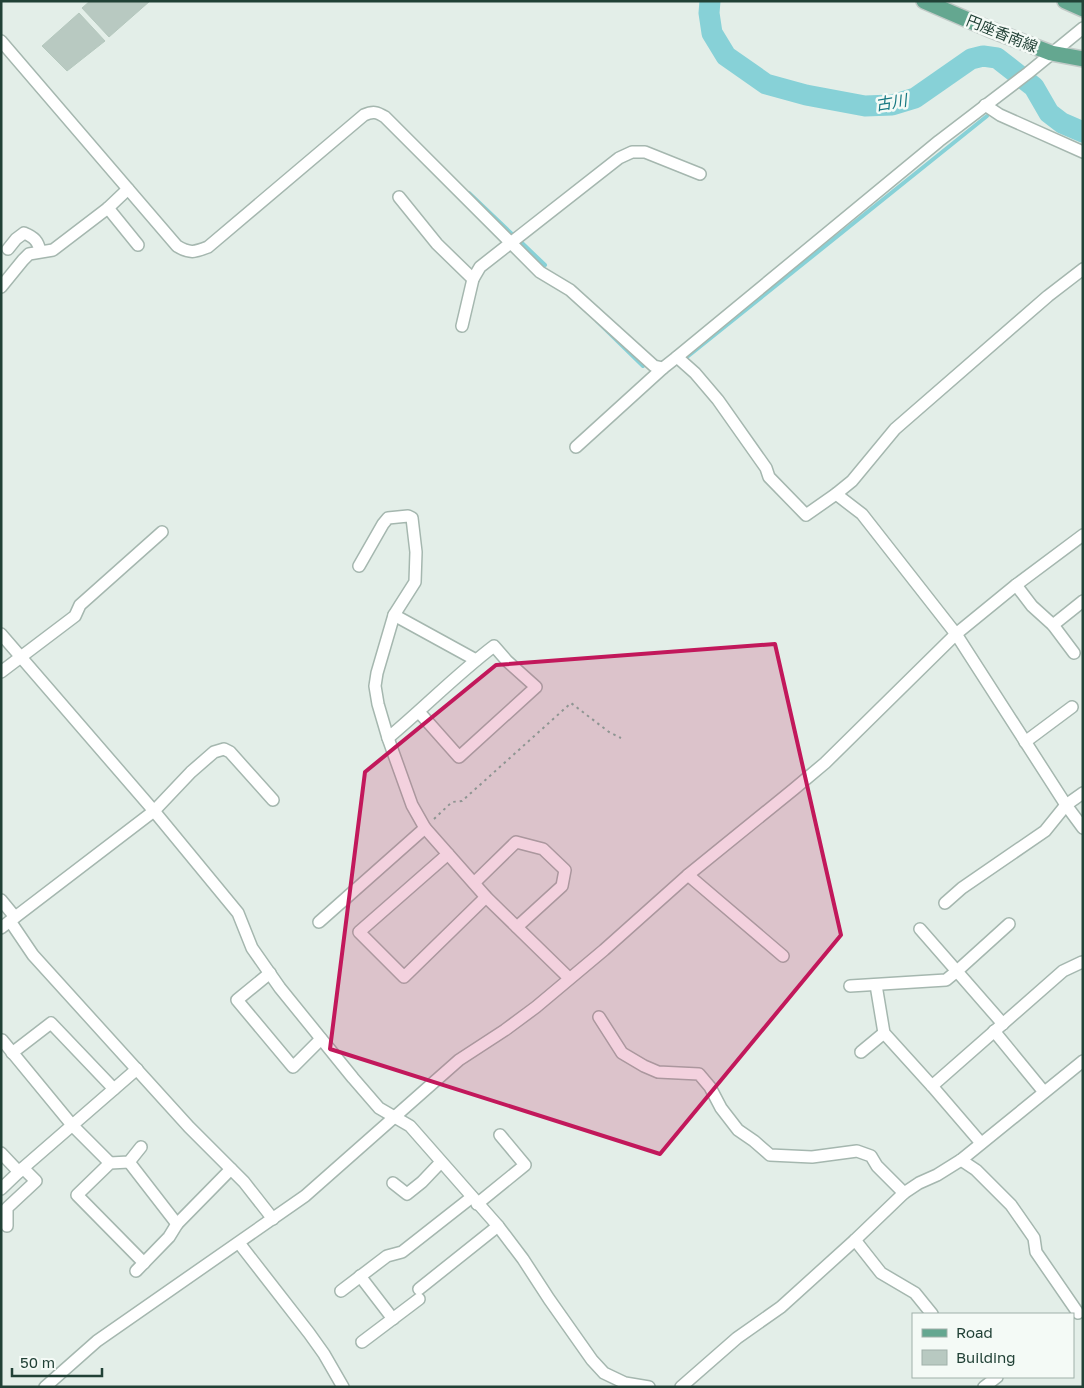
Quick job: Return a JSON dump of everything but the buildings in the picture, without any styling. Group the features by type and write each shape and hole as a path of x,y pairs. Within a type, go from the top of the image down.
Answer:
{"main road":[{"name":"円座香南線","path":"924,1 1052,53 1083,59"},
{"path":"1065,1 1083,9"}],"street":[{"path":"576,447 663,368 939,141 1083,28"},
{"path":"1,41 177,246 183,250 190,252 208,247 364,115 370,112 377,112 385,117 540,272 570,290 654,366 663,368"},
{"path":"985,105 1000,115 1083,152"},
{"path":"462,326 473,279 480,267 619,158 632,152 645,152 700,174"},
{"path":"1,287 29,254 53,250 108,208 128,189"},
{"path":"399,198 437,244 473,279"},
{"path":"108,208 138,245"},
{"path":"8,249 16,238 24,233 32,236 38,243 40,252"},
{"path":"677,357 695,372 718,400 766,468 768,477 806,515 852,481 895,429 1048,296 1083,269"},
{"path":"836,494 862,514 956,634 1066,806 1083,828"},
{"path":"359,566 388,518 408,516 412,518 416,552 415,582 394,615 375,686 388,738 412,805 425,828 486,897 569,978"},
{"path":"1,672 75,616 80,604 162,532"},
{"path":"45,1387 97,1341 305,1196 459,1060 505,1030 536,1006 604,950 688,875 830,758 956,634 1016,585 1083,536"},
{"path":"1016,585 1032,606 1053,625 1074,654"},
{"path":"1053,625 1083,601"},
{"path":"394,615 476,660"},
{"path":"1,634 154,811 238,913 252,948 353,1078 379,1108 410,1126 498,1226 523,1258 554,1306 598,1367 604,1373 625,1383 649,1387"},
{"path":"388,738 494,646 507,662 536,687 459,757 419,712"},
{"path":"1025,742 1072,708"},
{"path":"9,922 154,811 191,772 214,752 224,748 230,752 274,800"},
{"path":"945,903 962,888 1045,831 1066,806 1083,793"},
{"path":"319,922 425,828"},
{"path":"474,883 516,842 543,849 565,870 562,886 517,927"},
{"path":"448,854 359,932 404,977 486,897"},
{"path":"688,875 783,956"},
{"path":"1,900 9,922 33,955 189,1127 244,1182 273,1219"},
{"path":"850,986 946,980 1009,924"},
{"path":"920,929 1003,1024"},
{"path":"932,1086 1063,971 1083,963"},
{"path":"270,973 237,1000 293,1067 322,1039"},
{"path":"876,985 884,1033 981,1143"},
{"path":"599,1017 622,1052 644,1066 658,1072 699,1074 710,1087 721,1108 738,1130 770,1155 812,1157 857,1151 871,1156 877,1166 904,1193"},
{"path":"12,1053 51,1023 114,1089"},
{"path":"994,1032 1044,1092"},
{"path":"861,1052 884,1033"},
{"path":"2,1040 72,1125 110,1163"},
{"path":"681,1387 737,1338 781,1307 904,1193 960,1160 1083,1061"},
{"path":"1,1189 137,1069"},
{"path":"340,1291 386,1256 402,1252 525,1165 500,1135"},
{"path":"141,1147 129,1162 110,1163 77,1195 140,1267 169,1237 177,1224 231,1169"},
{"path":"1,1153 36,1181 4,1206 7,1226"},
{"path":"960,1160 976,1170 1011,1205 1034,1238 1036,1252 1078,1313"},
{"path":"129,1162 177,1224"},
{"path":"393,1182 407,1194 422,1182 441,1162"},
{"path":"362,1342 393,1319 498,1226"},
{"path":"855,1240 882,1274 915,1293 931,1313"},
{"path":"239,1243 324,1354 343,1387"},
{"path":"360,1276 393,1319"}],"path":[{"path":"425,828 452,802 462,801 571,703 620,738"}],"highlighted area":[{"path":"775,644 841,935 660,1154 330,1049 365,772 496,665"}],"waterway":[{"name":"古川","path":"710,1 709,13 712,33 726,56 766,84 806,95 865,106 892,105 915,98 971,59 983,56 997,58 1034,87 1049,113 1062,123 1083,132"},
{"path":"687,357 987,116"},
{"path":"469,193 513,235"},
{"path":"522,243 545,265"},
{"path":"597,321 643,366"}]}
